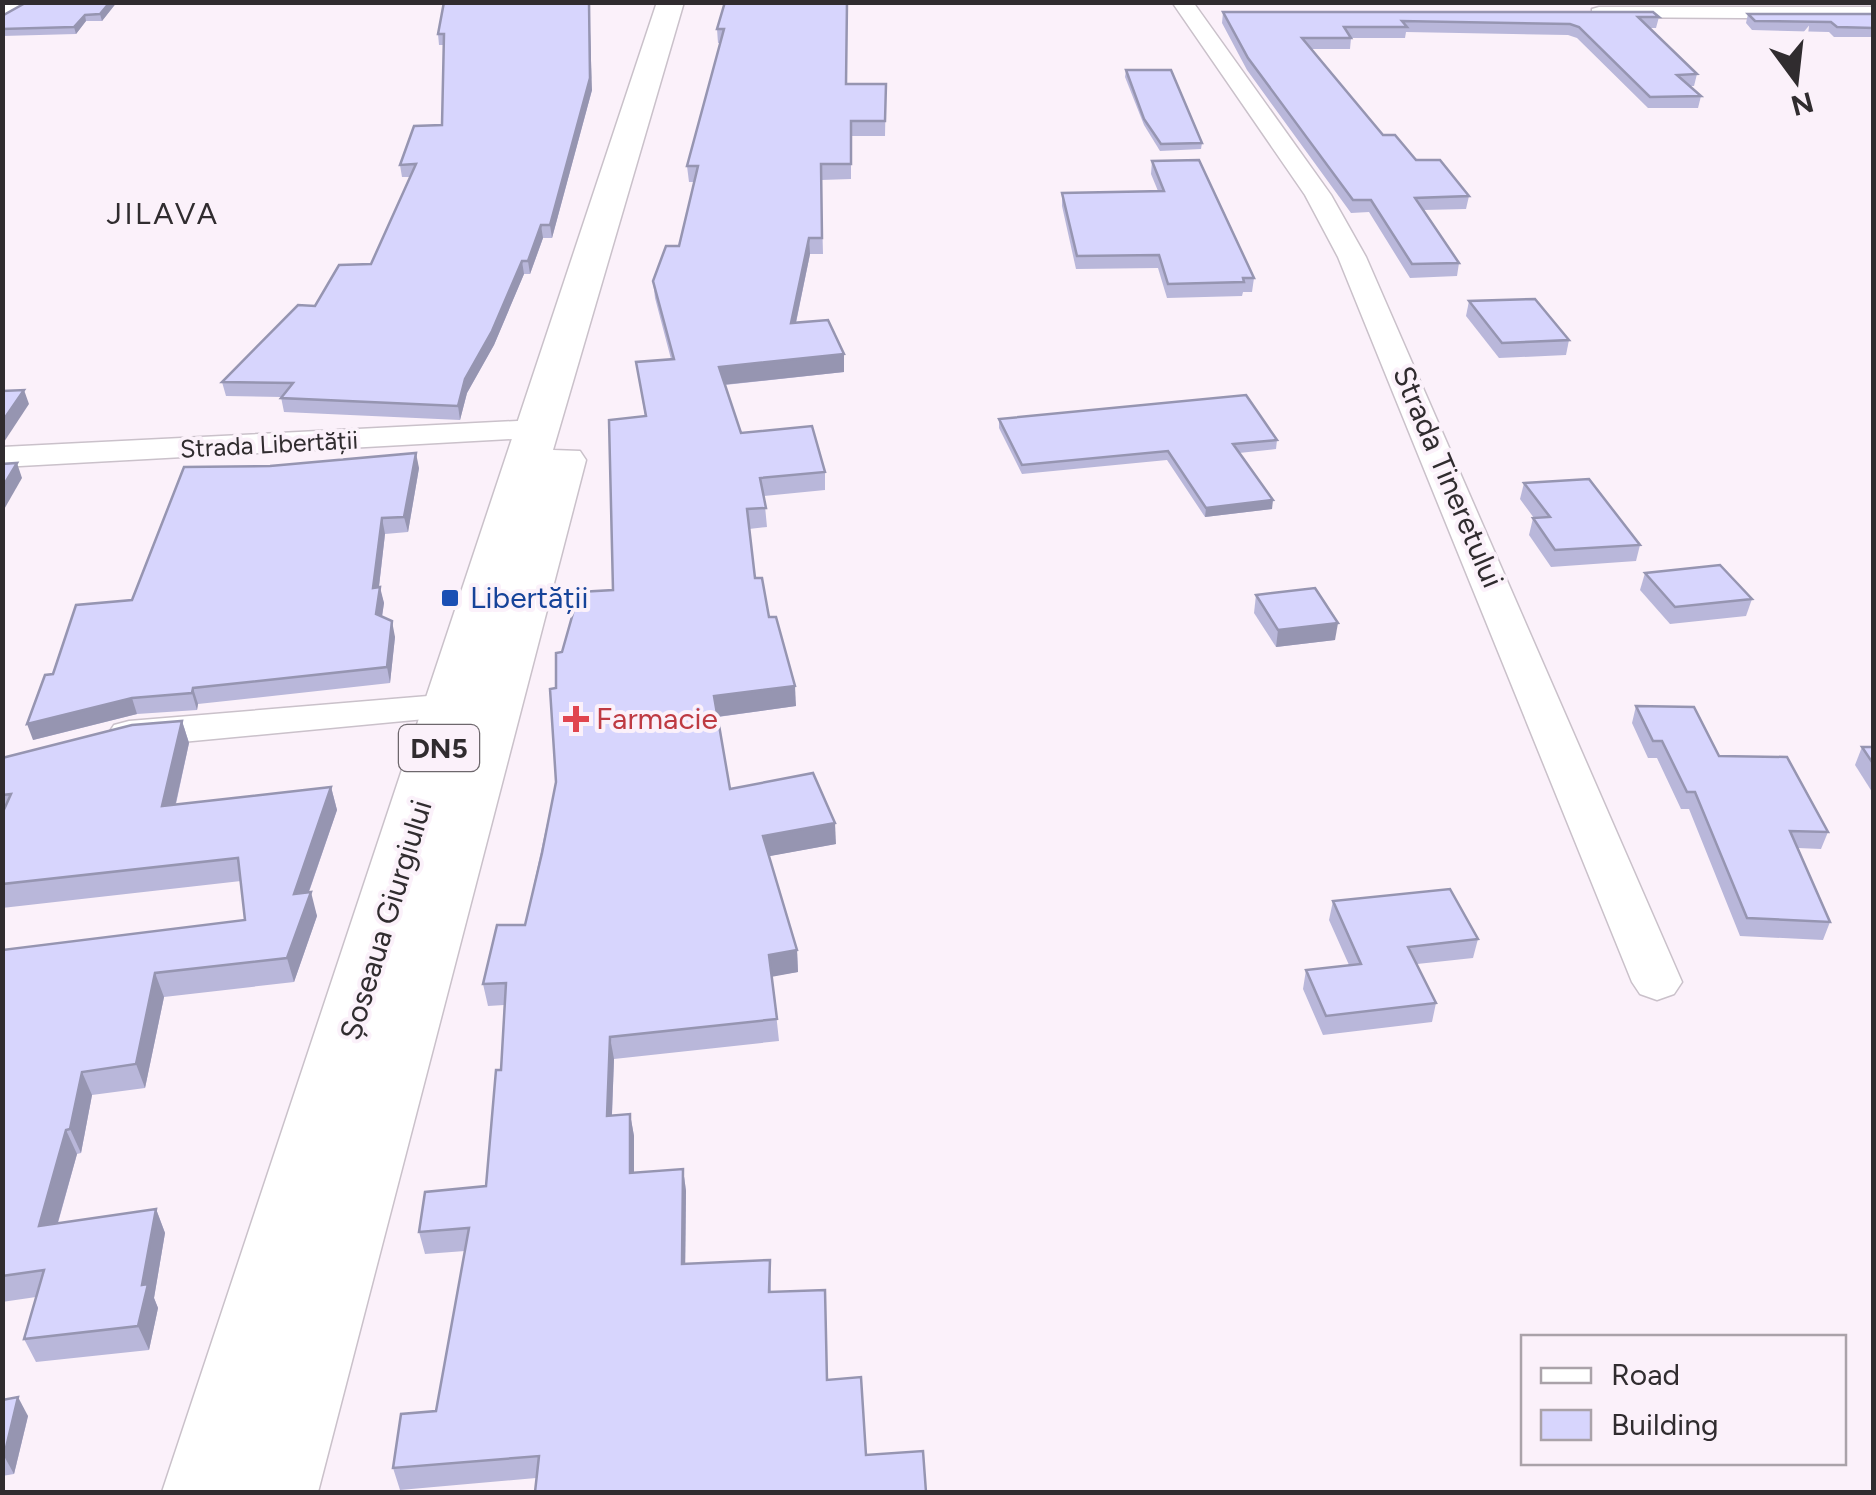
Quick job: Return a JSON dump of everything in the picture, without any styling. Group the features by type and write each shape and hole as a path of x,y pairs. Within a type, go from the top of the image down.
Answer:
{"highway":[{"name":"Șoseaua Giurgiului","path":"203,1492 670,2"},
{"name":"Șoseaua Giurgiului","path":"276,1492 695,2"}],"street":[{"path":"2,14 22,2"},
{"name":"Strada Tineretului","path":"1194,10 1318,195 1352,257 1391,340 1657,982"},
{"path":"1581,14 1874,14"},
{"name":"Strada Libertății","path":"2,458 536,430"},
{"path":"85,746 138,731 452,706"}],"building":[{"path":"27,2 110,2 100,14 85,15 74,27 2,29 2,16"},
{"path":"444,2 589,2 590,78 550,225 541,225 528,261 522,261 492,331 465,379 458,406 281,398 293,383 222,382 298,305 315,306 339,265 371,264 416,164 400,165 414,126 442,125 444,34 438,34"},
{"path":"725,2 847,2 846,84 886,84 885,121 851,121 851,164 821,164 822,238 809,238 791,323 828,320 844,354 719,367 741,433 812,426 825,472 760,478 766,508 747,509 755,578 762,578 769,617 776,617 795,686 714,696 730,789 813,773 835,823 763,836 797,950 769,955 777,1019 610,1037 607,1116 630,1114 630,1173 683,1169 682,1264 770,1260 769,1292 825,1290 827,1380 861,1377 866,1455 923,1451 926,1492 535,1492 539,1456 393,1468 401,1414 436,1411 469,1228 419,1232 425,1192 486,1186 496,1070 501,1070 506,983 483,984 497,925 525,925 542,853 556,782 550,689 556,688 556,653 562,652 579,592 613,590 609,420 646,416 636,362 674,359 653,281 666,246 679,246 698,166 687,166 724,29 717,29"},
{"path":"1223,12 1653,12 1659,17 1638,17 1697,74 1677,75 1701,96 1650,97 1579,27 1570,24 1402,21 1407,27 1344,27 1351,38 1302,38 1383,135 1395,135 1416,160 1440,160 1469,196 1415,198 1459,263 1412,264 1371,200 1353,200 1248,58"},
{"path":"1748,14 1874,14 1874,28 1837,27 1831,22 1755,21"},
{"path":"1126,70 1171,70 1202,143 1161,144 1144,119"},
{"path":"1199,160 1254,278 1243,278 1244,282 1168,284 1159,255 1077,256 1062,193 1164,191 1152,161"},
{"path":"1535,299 1569,340 1502,343 1469,301"},
{"path":"24,390 2,422 2,391"},
{"path":"1246,395 1277,440 1233,444 1273,500 1206,508 1168,451 1022,465 999,419"},
{"path":"416,453 404,517 382,518 373,588 380,587 376,614 392,621 387,667 193,688 192,693 132,698 27,724 45,675 53,674 76,605 132,600 184,467 270,466"},
{"path":"17,463 2,488 2,464"},
{"path":"1589,479 1640,545 1555,550 1533,518 1550,517 1524,483"},
{"path":"1720,565 1752,599 1675,607 1645,573"},
{"path":"1315,588 1338,623 1278,630 1256,595"},
{"path":"1636,706 1694,707 1719,756 1787,757 1828,832 1790,831 1830,922 1747,918 1695,792 1687,792 1662,741 1653,741"},
{"path":"182,721 162,806 331,787 294,894 311,892 287,958 155,973 136,1064 82,1072 70,1129 66,1130 39,1226 156,1209 142,1285 148,1284 138,1326 24,1339 44,1270 2,1276 2,950 245,920 238,858 2,884 2,814 11,794 2,795 2,758 132,725"},
{"path":"1862,747 1874,747 1874,765"},
{"path":"1450,889 1478,939 1408,947 1436,1003 1326,1016 1306,970 1361,964 1333,901"},
{"path":"18,1397 4,1456 2,1456 2,1400"}],"place":[{"name":"Libertății","path":"450,598"},
{"name":"Farmacie","path":"576,719"}],"district":[{"name":"JILAVA","path":"163,214"}]}
